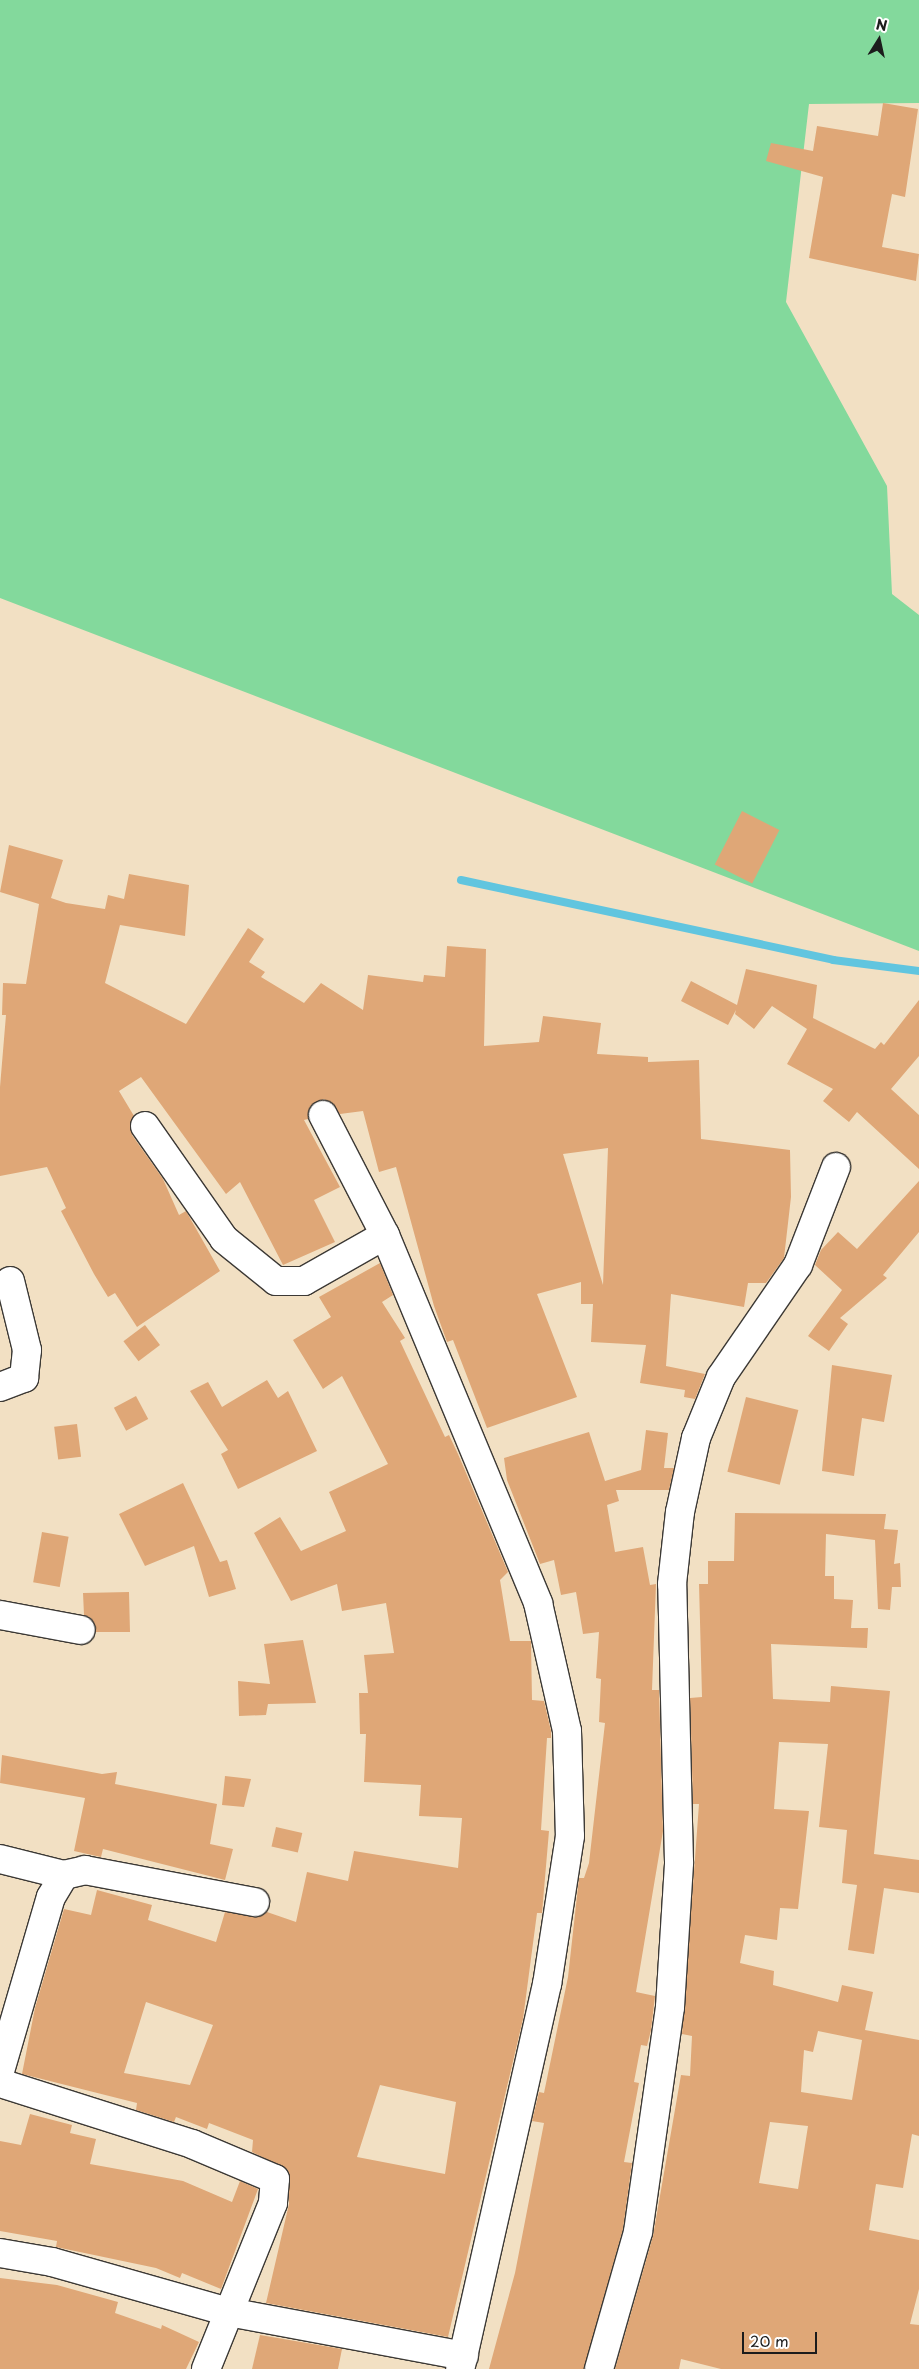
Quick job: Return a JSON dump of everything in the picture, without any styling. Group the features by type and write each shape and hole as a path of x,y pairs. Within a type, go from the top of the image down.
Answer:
{"street":[{"path":"0,2253 52,2262 229,2312 462,2362 547,1984 570,1836 567,1731 538,1602 385,1235 323,1115"},
{"path":"145,1126 224,1239 276,1281 304,1280 385,1235"},
{"path":"599,2369 638,2232 670,2006 679,1862 672,1584 680,1512 696,1438 721,1377 798,1265 836,1167"},
{"path":"0,1387 24,1378 27,1350 10,1281"},
{"path":"0,1615 81,1630"},
{"path":"0,1858 64,1874 85,1870 255,1902"},
{"path":"0,2071 51,1897 64,1874"},
{"path":"0,2082 192,2144 275,2179 273,2202 206,2369"}],"green space":[{"path":"0,0 919,0 919,103 809,104 786,302 887,486 892,594 919,615 919,951 0,598"}],"building":[{"path":"883,103 918,109 905,197 892,194 882,247 919,254 916,281 809,258 823,177 766,161 771,143 813,151 817,126 878,136"},
{"path":"742,811 779,830 752,884 715,864"},
{"path":"9,845 63,860 51,898 66,903 105,909 108,895 124,899 129,874 189,885 185,936 120,925 105,983 186,1024 248,928 264,939 249,962 265,972 261,977 304,1003 321,983 363,1010 368,975 423,982 424,975 445,977 447,946 486,949 484,1046 539,1042 543,1016 601,1023 597,1054 648,1057 648,1062 699,1060 701,1139 790,1150 791,1197 784,1258 766,1283 748,1283 744,1307 671,1294 666,1366 705,1374 695,1399 684,1397 685,1390 640,1383 646,1345 591,1342 593,1304 581,1304 581,1282 537,1294 577,1397 487,1428 453,1340 447,1342 434,1306 396,1167 379,1172 363,1111 340,1114 324,1099 310,1107 308,1119 304,1120 340,1187 314,1200 335,1242 283,1265 240,1182 226,1194 141,1077 119,1091 134,1116 132,1135 163,1179 179,1215 186,1211 220,1271 137,1327 115,1293 108,1297 94,1274 61,1211 66,1208 47,1167 0,1176 0,1087 6,1015 2,1015 3,983 26,984 39,904 0,892","holes":["608,1148 603,1285 563,1154"]},
{"path":"746,969 817,985 813,1018 875,1049 881,1042 884,1045 919,1000 919,1056 891,1089 919,1115 919,1169 857,1112 849,1122 823,1101 833,1089 787,1064 807,1029 772,1006 754,1029 735,1014 736,1010 728,1025 681,1001 691,981 737,1005"},
{"path":"919,1181 919,1232 883,1275 887,1278 840,1318 848,1324 829,1351 808,1336 842,1290 815,1265 821,1250 838,1232 857,1249"},
{"path":"380,1263 393,1295 382,1302 405,1338 400,1341 445,1437 449,1435 458,1454 508,1572 500,1580 510,1641 531,1641 532,1700 544,1701 551,1731 551,1738 547,1738 541,1830 549,1831 542,1913 537,1913 523,2019 448,2337 266,2303 289,2204 288,2170 252,2152 253,2140 209,2123 207,2129 176,2117 174,2122 136,2110 137,2103 22,2074 35,2008 64,1909 91,1915 97,1890 152,1905 148,1920 216,1942 225,1912 253,1917 267,1912 296,1922 307,1872 348,1881 354,1851 458,1868 462,1818 419,1816 421,1785 364,1782 366,1734 360,1734 359,1693 368,1693 364,1655 394,1653 386,1603 342,1611 337,1584 291,1601 254,1533 280,1517 301,1551 346,1531 329,1492 388,1464 342,1376 323,1389 293,1340 331,1317 319,1297","holes":["146,2002 213,2025 190,2085 124,2073","380,2085 456,2102 445,2174 357,2157"]},
{"path":"145,1325 160,1345 138,1361 123,1341"},
{"path":"832,1365 892,1375 884,1422 862,1418 854,1476 822,1471"},
{"path":"267,1380 278,1398 288,1391 317,1451 238,1489 221,1454 228,1450 190,1391 208,1382 222,1407"},
{"path":"136,1396 148,1419 126,1431 114,1408"},
{"path":"746,1397 798,1410 780,1485 727,1472"},
{"path":"77,1424 81,1457 58,1460 54,1427"},
{"path":"646,1430 668,1433 664,1468 674,1468 669,1490 616,1490 619,1501 607,1505 615,1552 643,1547 650,1585 656,1584 652,1690 659,1690 663,1831 636,1992 655,1996 651,2030 647,2046 641,2045 634,2082 639,2083 624,2162 632,2163 623,2229 584,2369 489,2369 515,2273 544,2123 532,2121 539,2092 544,2093 568,1977 579,1878 584,1878 589,1863 605,1723 599,1722 601,1679 596,1678 599,1632 583,1634 576,1592 561,1595 554,1560 540,1564 507,1480 504,1458 589,1432 605,1481 641,1470"},
{"path":"183,1483 220,1562 227,1560 236,1589 209,1597 194,1546 145,1566 119,1514"},
{"path":"735,1513 886,1514 884,1529 898,1530 894,1564 900,1563 901,1587 892,1587 890,1610 878,1609 875,1540 826,1534 825,1576 834,1576 834,1599 853,1600 851,1628 868,1628 867,1648 771,1644 773,1699 830,1702 831,1686 890,1691 874,1854 919,1860 919,1893 884,1888 874,1954 848,1950 857,1885 842,1883 847,1830 819,1827 828,1744 779,1742 774,1809 809,1811 798,1909 780,1908 777,1940 745,1935 740,1963 774,1971 773,1985 838,2002 842,1985 873,1992 865,2030 919,2040 919,2136 912,2134 903,2188 876,2184 869,2230 919,2240 919,2289 910,2324 919,2325 919,2369 721,2369 681,2359 679,2369 615,2369 653,2236 681,2075 690,2076 692,2036 682,2034 699,1804 693,1804 690,1698 702,1697 699,1584 708,1584 708,1561 734,1561","holes":["818,2031 862,2040 852,2100 801,2092 804,2050 813,2052","770,2122 808,2126 798,2189 759,2183"]},
{"path":"42,1532 69,1537 60,1587 33,1582"},
{"path":"129,1592 130,1632 96,1632 91,1618 84,1615 83,1593"},
{"path":"303,1640 316,1703 268,1704 266,1715 239,1716 238,1681 270,1684 264,1644"},
{"path":"2,1755 102,1774 117,1772 115,1784 217,1804 210,1844 233,1849 225,1880 103,1849 101,1857 74,1851 85,1798 0,1783"},
{"path":"225,1776 251,1779 244,1807 222,1805"},
{"path":"276,1827 302,1833 298,1853 272,1846"},
{"path":"30,2114 72,2125 70,2133 96,2139 90,2164 183,2181 232,2202 240,2181 258,2189 221,2289 182,2273 180,2278 156,2268 56,2247 57,2241 0,2231 0,2141 21,2145"},
{"path":"0,2278 57,2285 118,2302 115,2313 161,2329 162,2325 199,2342 186,2369 0,2369"},
{"path":"260,2335 342,2349 338,2369 252,2369"}],"waterway":[{"path":"461,880 833,960 919,971"}]}
